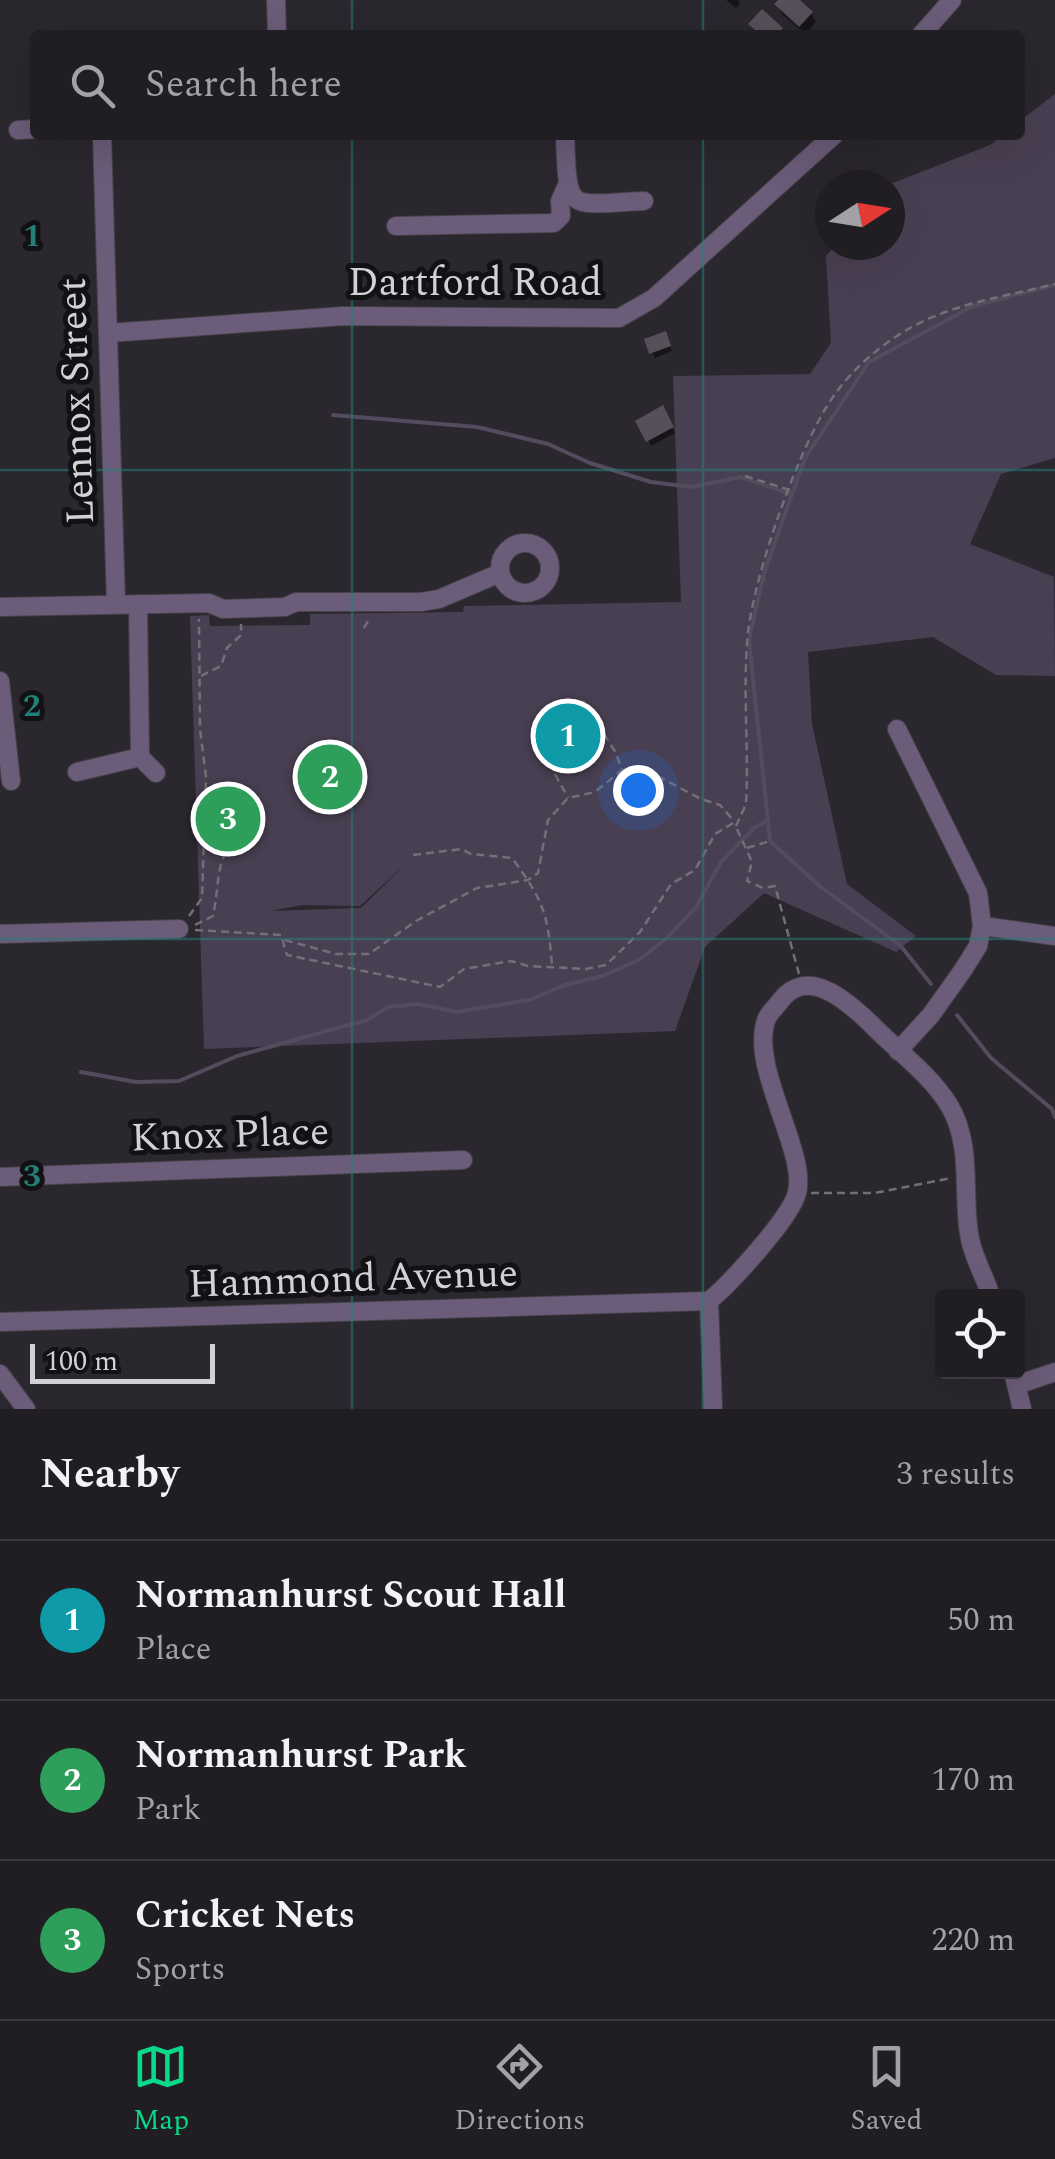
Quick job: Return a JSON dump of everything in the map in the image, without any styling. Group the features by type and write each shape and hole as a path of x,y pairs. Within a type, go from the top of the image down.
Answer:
{"street":[{"path":"276,0 277,30"},
{"path":"925,30 952,0"},
{"name":"Lennox Street","path":"102,140 116,604"},
{"path":"565,140 571,197 580,203 644,201"},
{"name":"Dartford Road","path":"109,332 343,316 619,318 654,298 828,140"},
{"path":"396,226 554,223 561,216 560,200 567,185"},
{"path":"206,603 237,608 286,607 296,602 420,602 438,599 494,576"},
{"path":"0,607 206,603 223,598 285,596 296,602"},
{"path":"138,604 140,757 156,773"},
{"path":"0,681 11,780"},
{"path":"897,730 978,893 982,926 978,946 963,970 932,1015 898,1051"},
{"path":"77,772 140,757"},
{"path":"982,926 1055,936"},
{"path":"0,934 179,929"},
{"path":"1016,932 1055,951"},
{"path":"713,1409 709,1301 778,1224 798,1193 796,1169 764,1049 767,1019 787,992 805,985 830,990 856,1010 948,1104 960,1130 968,1175 970,1240 988,1289"},
{"name":"Knox Place","path":"0,1177 463,1160"},
{"name":"Hammond Avenue","path":"0,1322 709,1301"},
{"path":"1025,1376 1055,1372"},
{"path":"0,1374 26,1409"},
{"path":"1015,1379 1022,1409"}],"path":[{"path":"179,929 281,934 287,955 440,987 464,969 511,961 586,969 606,966 640,932 671,884 695,870 715,834 736,824 746,804 747,639 762,569 790,490 827,405 866,357 906,330 956,307 1055,284"},
{"path":"744,476 790,490"},
{"path":"179,929 202,898 206,777 200,729 200,676 206,603"},
{"path":"200,676 222,666 227,648 241,634 237,608"},
{"path":"364,628 368,620"},
{"path":"584,701 622,770"},
{"path":"282,938 336,954 369,954 416,921 439,912 477,888 528,880 538,873 548,820 568,798 595,792 622,770 644,768 700,799 720,804 736,824 752,862 747,881 763,888 775,886 800,976"},
{"path":"556,774 568,798"},
{"path":"179,929 213,916 218,868 226,846 247,826"},
{"path":"746,849 770,841"},
{"path":"242,845 243,853"},
{"path":"413,854 461,849 472,854 512,858 547,913 552,967"},
{"path":"824,1193 875,1193 968,1175"}],"shaded area":[{"path":"1055,94 1055,458 1001,474 970,544 1054,577 1055,676 996,675 933,637 808,652 812,724 847,884 916,936 896,952 764,893 705,947 675,1031 204,1049 190,616 209,615 210,626 310,625 310,614 463,612 464,606 681,602 673,376 810,374 831,343 826,260 905,260 905,178 996,140 1025,140 1025,117","holes":["408,862 361,908 270,911 303,905 360,906"]}],"building":[{"path":"778,0 800,0 813,12 799,27 774,4"},
{"path":"762,9 783,28 755,30 748,24"},
{"path":"666,331 671,346 649,354 644,339"},
{"path":"663,405 674,427 646,442 635,421"},
{"path":"558,711 578,712 578,761 558,761"}],"waterway":[{"path":"931,984 900,945 822,888 770,841 749,640 765,570 805,458 869,362 973,306 1055,285"},
{"path":"333,415 477,427 548,444 590,463 651,482 691,487 740,477 791,494"},
{"path":"81,1072 136,1082 179,1081 237,1056 367,1020 388,1007 417,1004 457,1012 529,1000 565,985 602,976 637,961 666,939 696,907 721,862 754,828 768,820"},
{"path":"957,1015 991,1058 1052,1109 1055,1117"}],"place":[{"name":"Normanhurst Scout Hall","path":"568,736"},
{"name":"Normanhurst Park","path":"330,777"},
{"name":"Cricket Nets","path":"228,819"}]}
